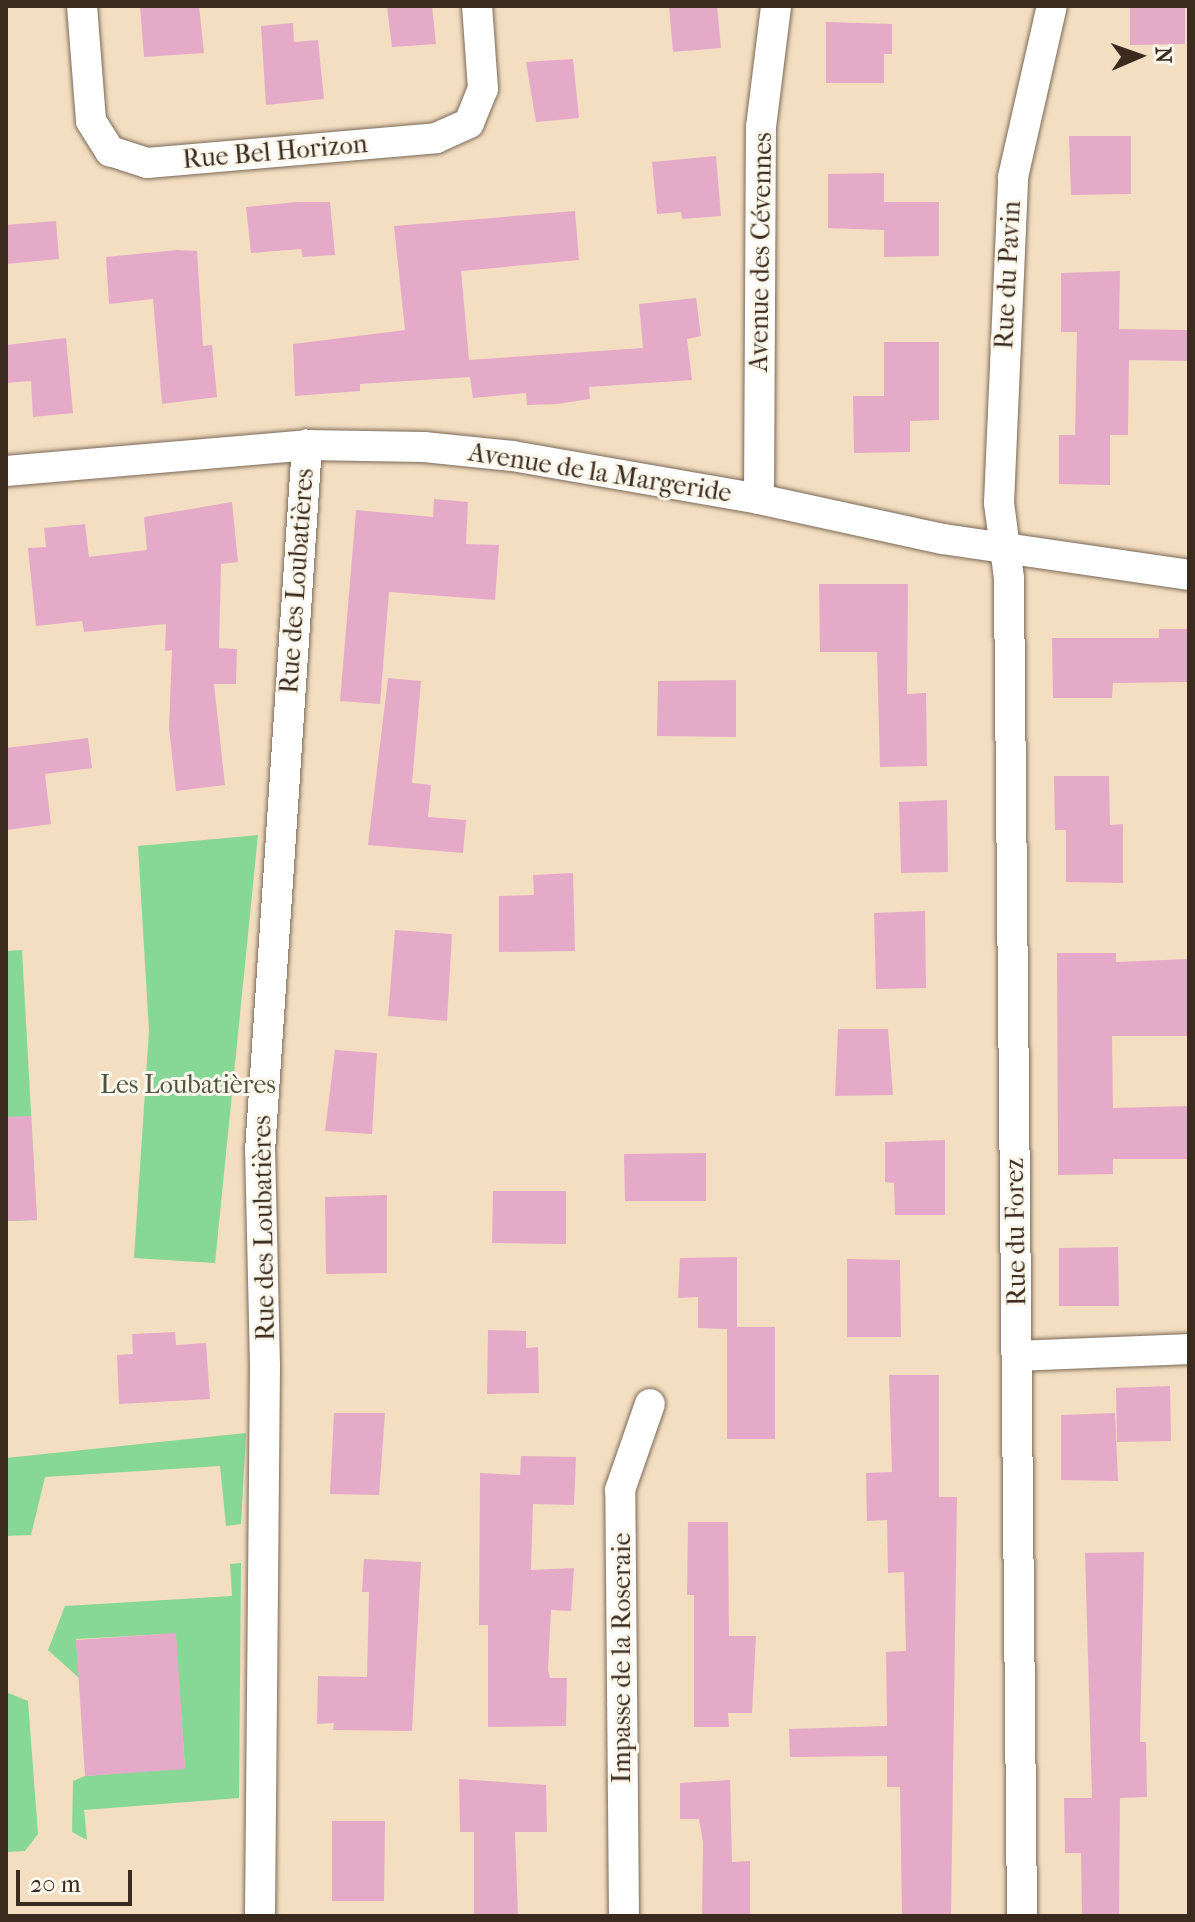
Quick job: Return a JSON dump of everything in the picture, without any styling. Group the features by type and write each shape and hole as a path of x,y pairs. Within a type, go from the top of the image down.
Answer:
{"street":[{"name":"Rue Bel Horizon","path":"82,6 91,121 110,151 147,163 436,138 469,123 483,89 477,6"},
{"name":"Avenue des Cévennes","path":"759,499 761,127 776,6"},
{"name":"Rue du Pavin","path":"1005,549 999,503 1013,177 1052,6"},
{"name":"Avenue de la Margeride","path":"6,471 307,445 424,447 513,456 759,499 1005,549 1189,575"},
{"name":"Rue des Loubatières","path":"260,1916 265,1382 260,1151 307,445"},
{"name":"Rue du Forez","path":"1005,549 1022,1916"},
{"path":"1017,1356 1189,1349"},
{"name":"Impasse de la Roseraie","path":"624,1916 620,1490 650,1404"}],"green space":[{"name":"Les Loubatières","path":"258,835 215,1263 134,1258 149,1031 138,846"},
{"path":"22,950 37,1220 6,1221 6,951"},
{"path":"246,1433 241,1524 226,1526 220,1466 45,1477 31,1535 6,1536 6,1458"},
{"path":"241,1563 239,1798 84,1810 87,1840 72,1832 73,1781 85,1776 185,1768 179,1685 166,1634 76,1639 79,1678 48,1650 65,1606 232,1596 230,1564"},
{"path":"6,1692 28,1701 38,1834 25,1851 6,1852"}],"building":[{"path":"140,6 199,6 204,53 144,57"},
{"path":"387,6 432,6 436,44 392,47"},
{"path":"669,6 717,6 721,48 673,52"},
{"path":"1130,6 1185,6 1185,44 1130,45"},
{"path":"826,22 892,24 892,54 884,54 884,83 826,83"},
{"path":"293,23 294,42 318,40 324,99 266,105 261,26"},
{"path":"573,59 579,118 536,122 526,62"},
{"path":"1069,136 1131,136 1131,194 1071,195"},
{"path":"716,156 721,216 682,219 681,212 657,214 652,162"},
{"path":"884,173 884,230 828,228 828,174"},
{"path":"330,202 335,255 303,257 301,249 251,253 246,207"},
{"path":"884,202 939,202 939,256 884,257"},
{"path":"575,211 579,260 461,271 469,360 643,348 639,304 696,298 701,336 687,339 692,380 589,387 590,399 557,404 527,405 526,393 473,398 470,377 360,384 360,391 295,396 293,344 405,330 394,226"},
{"path":"56,221 59,259 6,264 6,225"},
{"path":"197,251 203,346 212,345 217,397 162,404 153,299 109,304 106,257"},
{"path":"1120,271 1119,329 1189,330 1189,361 1129,360 1128,435 1110,435 1110,485 1059,484 1059,435 1075,435 1077,332 1061,332 1061,273"},
{"path":"66,338 73,413 33,417 31,381 6,383 6,345"},
{"path":"884,342 939,342 939,420 910,421 910,452 854,453 853,396 884,396"},
{"path":"434,499 468,502 466,544 499,545 495,600 389,592 380,704 340,701 356,510 433,517"},
{"path":"232,502 238,562 221,564 219,648 237,649 236,684 214,684 225,785 176,791 169,728 172,650 165,651 166,624 84,632 82,621 36,626 28,548 46,547 44,528 85,524 89,557 147,550 144,517"},
{"path":"819,584 908,584 907,694 926,693 927,766 880,767 877,652 820,652"},
{"path":"1159,629 1189,629 1189,682 1113,683 1112,698 1053,698 1052,638 1159,638"},
{"path":"388,678 421,681 412,783 431,785 428,817 466,820 463,853 368,845"},
{"path":"736,680 736,737 657,736 658,681"},
{"path":"88,738 92,768 45,774 51,824 6,830 6,748"},
{"path":"1054,776 1109,776 1110,825 1123,824 1123,883 1066,882 1066,830 1055,830"},
{"path":"947,800 948,872 901,873 899,802"},
{"path":"573,873 575,951 499,952 499,896 534,895 533,875"},
{"path":"925,911 926,988 876,989 874,913"},
{"path":"395,930 452,934 447,1021 388,1016"},
{"path":"1057,953 1116,953 1116,962 1189,959 1189,1036 1112,1036 1113,1108 1189,1106 1189,1159 1113,1159 1113,1174 1058,1175"},
{"path":"838,1029 888,1029 893,1095 835,1096"},
{"path":"335,1050 377,1053 372,1134 325,1131"},
{"path":"31,1116 37,1220 6,1221 6,1117"},
{"path":"945,1140 945,1215 895,1215 894,1183 885,1182 885,1142"},
{"path":"706,1153 706,1201 625,1201 624,1154"},
{"path":"493,1191 566,1191 566,1244 492,1243"},
{"path":"387,1195 387,1273 326,1274 325,1197"},
{"path":"1118,1247 1119,1306 1059,1306 1059,1248"},
{"path":"737,1257 737,1327 775,1327 775,1439 727,1439 727,1329 698,1328 698,1297 678,1298 680,1258"},
{"path":"847,1259 900,1260 901,1337 847,1337"},
{"path":"488,1330 526,1331 526,1348 538,1347 539,1393 487,1394"},
{"path":"175,1332 176,1345 206,1343 210,1399 119,1404 117,1355 133,1354 132,1334"},
{"path":"889,1375 939,1375 939,1497 957,1497 951,1916 902,1916 900,1787 887,1787 887,1756 790,1757 789,1729 887,1726 886,1652 906,1651 904,1572 888,1573 887,1520 867,1521 866,1473 892,1472"},
{"path":"1170,1386 1171,1441 1117,1442 1116,1388"},
{"path":"334,1413 385,1413 379,1495 330,1494"},
{"path":"1115,1413 1118,1481 1061,1480 1061,1415"},
{"path":"521,1456 576,1457 574,1505 533,1504 531,1570 574,1568 571,1611 551,1610 548,1670 550,1678 567,1678 566,1726 488,1727 488,1625 479,1625 480,1473 520,1475"},
{"path":"688,1522 728,1522 729,1636 756,1636 752,1713 728,1713 729,1727 694,1727 694,1595 687,1595"},
{"path":"1144,1552 1140,1742 1146,1742 1147,1797 1120,1798 1119,1916 1082,1916 1081,1853 1065,1853 1064,1798 1092,1798 1085,1553"},
{"path":"364,1559 421,1562 412,1731 333,1730 334,1723 317,1724 318,1676 367,1677 369,1592 362,1592"},
{"path":"176,1633 185,1769 85,1776 76,1640"},
{"path":"459,1779 546,1785 547,1832 515,1832 518,1916 474,1916 474,1832 460,1832"},
{"path":"730,1780 732,1862 750,1861 750,1916 702,1916 703,1842 699,1819 680,1819 680,1783"},
{"path":"332,1821 385,1821 384,1901 332,1901"}]}
